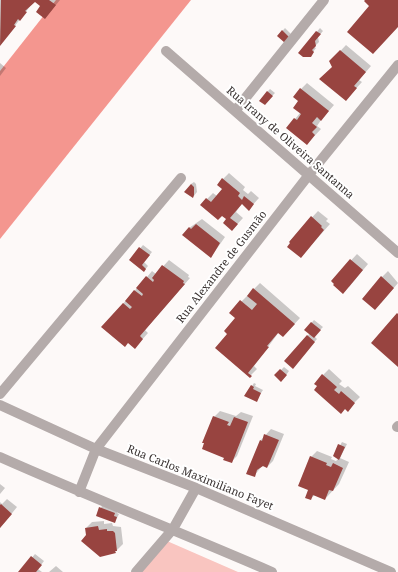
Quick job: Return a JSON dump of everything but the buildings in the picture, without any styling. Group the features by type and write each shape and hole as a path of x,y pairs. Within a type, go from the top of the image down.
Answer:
{"street":[{"path":"235,111 324,0"},
{"name":"Rua Irany de Oliveira Santanna","path":"166,51 398,253"},
{"name":"Rua Alexandre de Gusmão","path":"79,492 96,449 308,176 398,65"},
{"path":"0,394 182,178"},
{"name":"Rua Carlos Maximiliano Fayet","path":"0,405 96,449 196,488 391,572"},
{"path":"0,457 79,492 173,529 272,572"},
{"path":"136,572 173,529 196,488"}],"shaded area":[{"path":"56,0 191,0 0,239 0,71"},
{"path":"167,541 238,572 141,572"}]}
